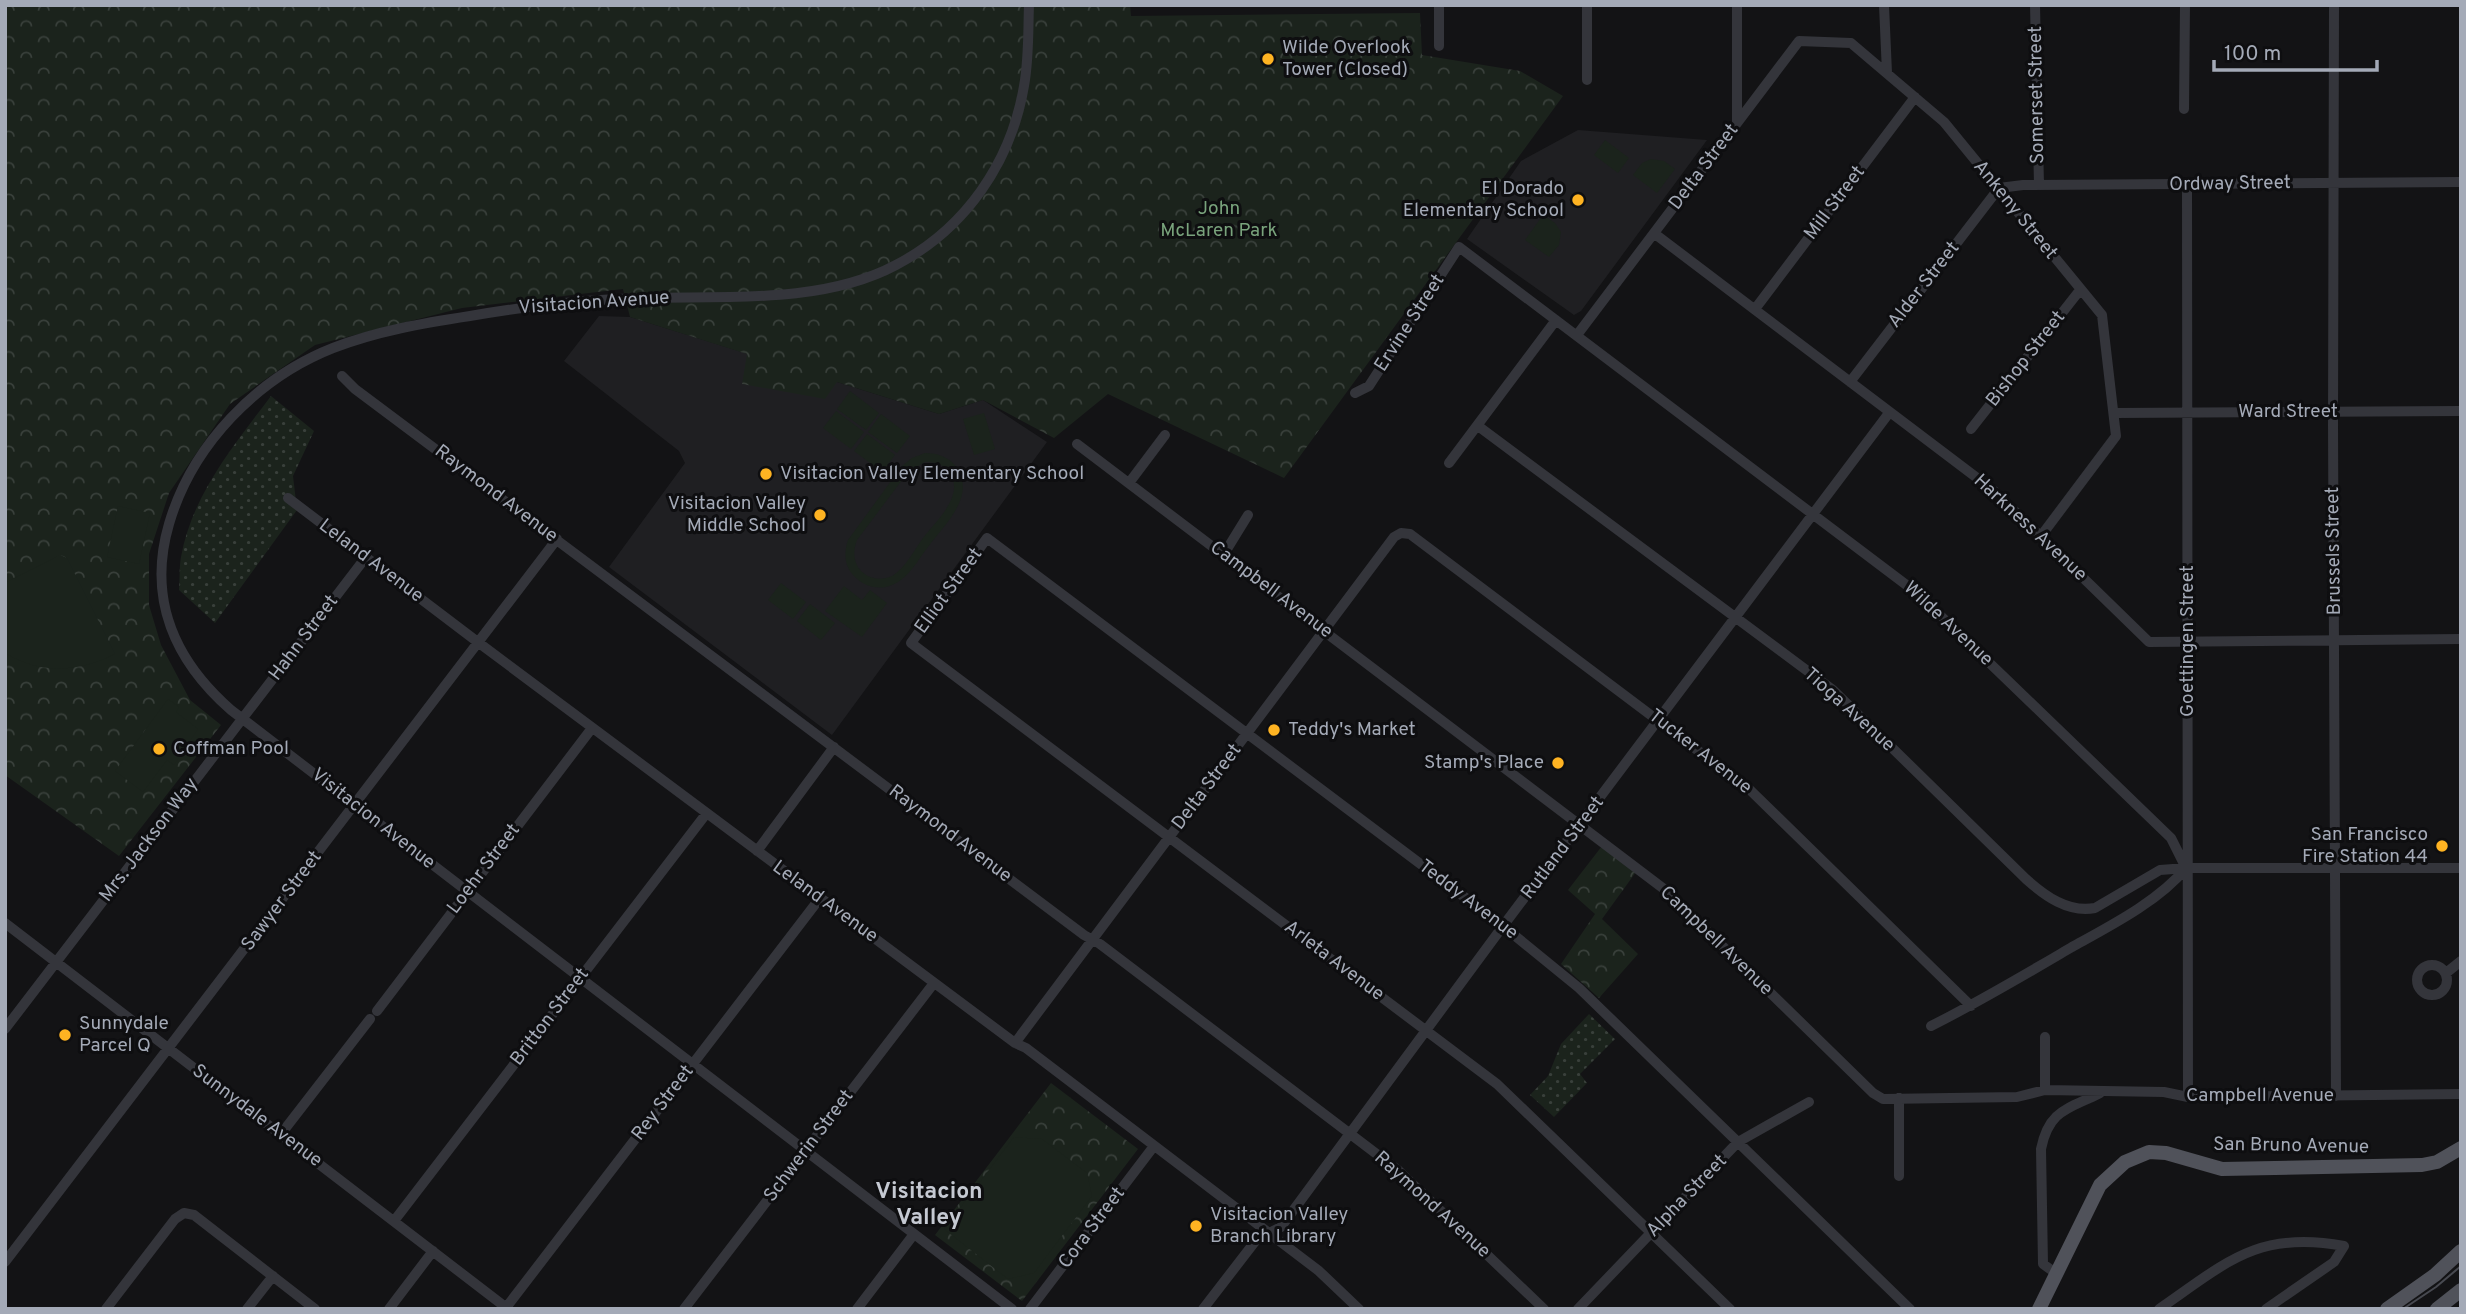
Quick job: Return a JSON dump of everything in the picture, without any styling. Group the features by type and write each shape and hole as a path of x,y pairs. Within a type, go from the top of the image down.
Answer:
{"main road":[{"name":"San Bruno Avenue","path":"2039,1309 2100,1185 2114,1170 2140,1154 2166,1153 2222,1168 2406,1167 2437,1162 2461,1149"},
{"path":"2387,1309 2435,1275 2461,1251"},
{"path":"2437,1309 2461,1290"}],"street":[{"name":"Visitacion Avenue","path":"1012,1309 242,718 202,682 179,650 166,612 161,573 166,534 186,480 218,433 243,406 277,378 313,357 354,341 395,330 512,309 590,301 814,291 859,281 896,265 928,245 958,219 984,188 1003,155 1016,121 1025,83 1029,5"},
{"path":"1439,5 1439,46"},
{"path":"1587,5 1587,80"},
{"path":"1737,5 1737,123"},
{"path":"1884,5 1887,73"},
{"name":"Somerset Street","path":"2035,5 2039,185"},
{"path":"2185,5 2185,108"},
{"name":"Brussels Street","path":"2334,5 2336,1096"},
{"name":"Delta Street","path":"1577,335 1799,41 1851,43"},
{"name":"Ankeny Street","path":"1851,43 1944,122 2102,315 2116,436 2041,536"},
{"name":"Mill Street","path":"1755,309 1915,97"},
{"name":"Ordway Street","path":"1999,188 2039,185 2461,182"},
{"name":"Goettingen Street","path":"2187,184 2188,1097"},
{"name":"Alder Street","path":"1850,382 1999,188"},
{"name":"Harkness Avenue","path":"1655,234 1993,490 2149,642 2461,639"},
{"name":"Wilde Avenue","path":"1459,247 1917,593 2171,838 2186,868"},
{"name":"Ervine Street","path":"1355,393 1369,386 1459,247"},
{"name":"Bishop Street","path":"1971,429 2080,289"},
{"path":"1449,463 1556,320"},
{"name":"Raymond Avenue","path":"342,376 355,389 1084,935 1093,939 1399,1171 1544,1309"},
{"name":"Ward Street","path":"2115,413 2461,411"},
{"name":"Rutland Street","path":"1203,1309 1257,1239 1281,1227 1889,412"},
{"name":"Tioga Avenue","path":"1478,426 1833,690 2026,878 2054,900 2084,910 2095,908 2160,870 2186,868"},
{"path":"1129,483 1165,435"},
{"name":"Campbell Avenue","path":"1077,444 1664,888 1873,1093 1883,1099 2017,1097 2045,1090 2164,1092 2188,1097 2461,1094"},
{"name":"Leland Avenue","path":"288,498 706,814 1015,1043 1026,1048 1318,1271 1359,1309"},
{"path":"1224,554 1248,515"},
{"name":"Delta Street","path":"1015,1043 1394,537 1401,533"},
{"name":"Tucker Avenue","path":"1401,533 1410,534 1749,789 1970,1006"},
{"name":"Elliot Street","path":"911,643 987,538"},
{"name":"Teddy Avenue","path":"987,538 1503,926 1579,988 1910,1309"},
{"name":"Sawyer Street","path":"5,1262 557,539"},
{"name":"Hahn Street","path":"242,718 366,557"},
{"name":"Arleta Avenue","path":"911,643 1497,1084 1730,1309"},
{"name":"Mrs. Jackson Way","path":"56,962 242,718"},
{"name":"Loehr Street","path":"281,1134 592,728"},
{"path":"757,851 834,747"},
{"name":"Britton Street","path":"394,1221 706,814"},
{"path":"1931,1026 2117,921 2174,883 2186,868 2461,868"},
{"name":"Rey Street","path":"507,1308 821,898"},
{"name":"Sunnydale Avenue","path":"5,923 507,1308"},
{"path":"2446,973 2461,961"},
{"path":"5,1029 56,962"},
{"name":"Schwerin Street","path":"684,1309 933,983"},
{"path":"2045,1037 2045,1090"},
{"path":"2057,1274 2043,1264 2043,1138 2047,1128 2061,1111 2100,1093"},
{"path":"1899,1098 1899,1177"},
{"name":"Alpha Street","path":"1578,1309 1738,1142 1809,1102"},
{"name":"Cora Street","path":"1030,1309 1154,1146"},
{"path":"106,1309 175,1219 184,1213 194,1215 316,1309"},
{"path":"857,1309 914,1234"},
{"path":"2159,1309 2230,1260 2254,1248 2282,1242 2344,1246 2334,1262 2266,1309"},
{"path":"389,1309 433,1251"},
{"path":"247,1309 273,1276"}],"shaded area":[{"name":"El Dorado Elementary School","path":"1578,130 1707,140 1581,311 1574,315 1467,239 1521,161"},
{"name":"Visitacion Valley Middle School","path":"599,316 630,317 939,414 983,400 1047,442 832,735 609,567 685,463 679,451 564,361"}],"green space":[{"name":"John McLaren Park","path":"5,5 1130,5 1131,16 1420,13 1422,55 1520,71 1563,96 1284,478 1108,394 1054,438 983,400 939,414 837,382 825,399 742,384 747,354 630,317 623,289 462,308 315,345 230,404 169,493 149,554 149,605 161,645 190,700 221,725 119,856 5,775"},
{"path":"1605,140 1629,158 1618,173 1594,155"},
{"path":"1651,159 1664,161 1675,169 1657,193 1633,175 1642,163"},
{"path":"1543,215 1555,223 1561,232 1559,245 1549,257 1525,240"},
{"path":"850,391 879,413 866,430 837,409"},
{"path":"271,396 314,431 293,476 297,510 215,623 179,590 180,561 195,513 216,472"},
{"path":"836,411 864,432 851,449 823,428"},
{"path":"984,413 995,449 974,455 963,419"},
{"path":"881,414 910,436 897,453 868,432"},
{"path":"867,434 895,455 882,472 854,451"},
{"path":"930,453 951,461 962,479 960,500 949,520 908,574 898,582 881,588 866,585 853,575 846,563 848,540 902,466 912,458","holes":["925,462 939,464 949,472 953,481 952,499 897,573 884,578 868,576 858,568 855,560 857,540 908,472"]},
{"path":"118,506 150,513 139,564 107,557"},
{"path":"60,555 67,558 115,654 88,665 60,669 32,665 5,653 5,583"},
{"path":"781,583 806,602 793,619 768,600"},
{"path":"844,586 862,600 870,590 887,603 862,637 825,611"},
{"path":"810,604 835,623 821,640 797,621"},
{"name":"Coffman Pool","path":"168,699 179,707 176,712 198,729 174,765 167,760 143,792 115,771"},
{"path":"1602,846 1636,872 1602,919 1638,954 1599,998 1561,964 1595,914 1568,890"},
{"path":"1589,1014 1615,1039 1580,1074 1587,1083 1554,1117 1530,1095 1548,1076 1561,1044"},
{"path":"1051,1083 1138,1149 1022,1301 935,1235"},
{"path":"1014,1137 1042,1139 1087,1173 1092,1196 1034,1273 1008,1279 944,1229"}],"tram line":[{"path":"2403,1309 2461,1266"}],"place":[{"name":"Wilde Overlook Tower (Closed)","path":"1268,59"},
{"name":"El Dorado Elementary School","path":"1578,200"},
{"name":"Visitacion Valley Elementary School","path":"766,474"},
{"name":"Visitacion Valley Middle School","path":"820,515"},
{"name":"Teddy's Market","path":"1274,730"},
{"name":"Coffman Pool","path":"159,749"},
{"name":"Stamp's Place","path":"1558,763"},
{"name":"San Francisco Fire Station 44","path":"2442,846"},
{"name":"Sunnydale Parcel Q","path":"65,1035"},
{"name":"Visitacion Valley Branch Library","path":"1196,1226"}],"district":[{"name":"Visitacion Valley","path":"929,1205"}]}
